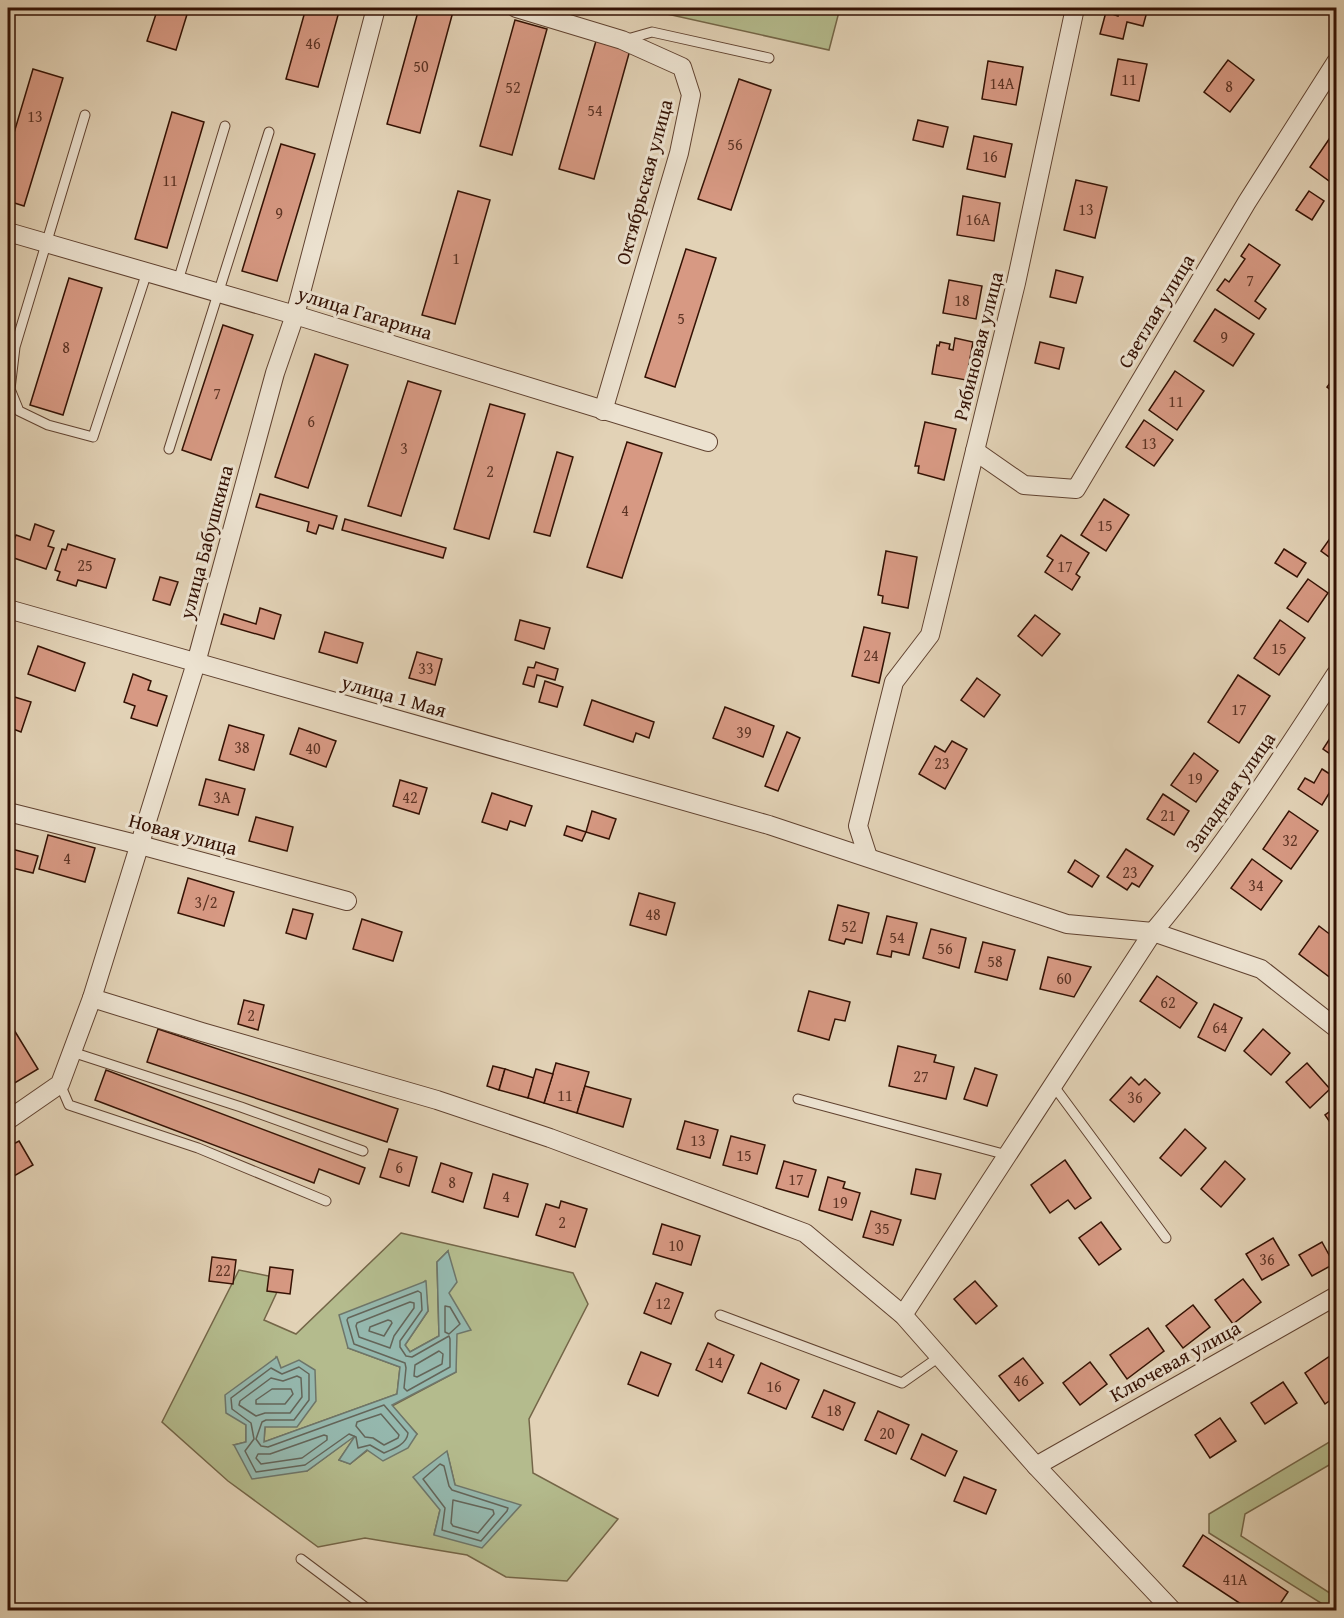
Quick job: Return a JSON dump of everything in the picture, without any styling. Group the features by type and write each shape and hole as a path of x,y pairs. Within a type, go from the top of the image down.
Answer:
{"street":[{"name":"улица Бабушкина","path":"60,1083 92,998 196,663 275,374 295,315 376,8"},
{"name":"Октябрьская улица","path":"516,8 622,40 682,67 691,94 679,153 603,411"},
{"name":"Рябиновая улица","path":"868,857 858,826 894,682 930,635 1016,283 1075,8"},
{"name":"Светлая улица","path":"975,451 1024,486 1076,489 1247,202 1336,62"},
{"name":"улица Гагарина","path":"8,232 295,315 708,442"},
{"name":"улица 1 Мая","path":"8,609 770,825 1067,924 1153,932 1261,969 1336,1028"},
{"name":"Западная улица","path":"903,1316 1153,932 1198,876 1292,743 1336,674"},
{"name":"Новая улица","path":"8,812 140,845 347,902"},
{"path":"92,998 437,1100 550,1138 805,1233 903,1316 1035,1466 1172,1611"},
{"path":"8,1120 60,1083"},
{"name":"Ключевая улица","path":"1035,1466 1336,1296"}],"lane":[{"path":"622,40 652,32 769,58"},
{"path":"85,115 15,347 10,389 19,411 48,425 93,437 147,272"},
{"path":"178,281 225,126"},
{"path":"170,449 269,132"},
{"path":"72,1052 242,1107 363,1151"},
{"path":"60,1083 69,1105 198,1148 326,1201"},
{"path":"1053,1085 1166,1238"},
{"path":"798,1099 1007,1155"},
{"path":"720,1315 902,1383 939,1357"},
{"path":"301,1559 369,1611"}],"green space":[{"path":"640,8 840,8 829,50"},
{"path":"401,1233 573,1273 588,1304 529,1419 533,1473 618,1519 567,1581 506,1577 467,1555 365,1538 318,1547 228,1481 162,1422 239,1270 283,1279 264,1320 296,1334","holes":["448,1251 448,1293 456,1372 392,1406 417,1434 368,1450 350,1464 339,1460 357,1434 307,1471 234,1445 246,1442 246,1425 276,1357 281,1368 265,1426 264,1442 397,1394 400,1367 348,1348 425,1281 428,1311 405,1345 410,1352 439,1336 437,1262","447,1452 455,1485 434,1535 440,1510"]},
{"path":"1336,1438 1336,1461 1245,1514 1241,1536 1336,1597 1336,1610 1332,1610 1209,1533 1209,1514"}],"water":[{"path":"448,1251 457,1282 449,1293 471,1330 457,1334 456,1372 392,1405 417,1434 408,1448 383,1461 367,1450 350,1464 339,1460 355,1436 307,1471 252,1479 234,1445 246,1442 246,1425 226,1413 225,1395 277,1357 281,1368 299,1360 315,1370 316,1401 297,1427 265,1427 264,1442 397,1394 400,1367 348,1348 339,1315 426,1281 428,1311 405,1345 410,1352 439,1336 437,1262"},
{"path":"447,1451 455,1485 521,1505 482,1548 434,1535 440,1510 413,1477"}],"building":[{"path":"158,8 189,8 176,50 147,41"},
{"path":"306,8 340,8 318,87 286,79"},
{"path":"419,8 454,8 420,133 387,124"},
{"path":"1020,8 1040,8 1040,11"},
{"path":"1120,8 1148,8 1143,26 1127,22 1123,39 1100,34 1106,12 1118,16"},
{"path":"515,20 547,29 512,155 480,146"},
{"path":"596,41 630,50 594,179 559,169"},
{"path":"1118,59 1147,64 1139,101 1111,95"},
{"path":"1228,60 1254,80 1230,112 1204,92"},
{"path":"988,61 1023,67 1016,105 982,99"},
{"path":"33,69 63,78 24,206 8,201 8,153"},
{"path":"739,79 771,90 731,210 698,199"},
{"path":"172,112 204,122 167,248 135,239"},
{"path":"918,120 948,127 943,147 913,140"},
{"path":"1336,129 1336,186 1310,167"},
{"path":"974,136 1012,144 1005,177 967,169"},
{"path":"281,144 315,154 277,281 242,271"},
{"path":"1076,180 1107,187 1095,238 1064,230"},
{"path":"458,191 490,200 455,324 422,315"},
{"path":"1309,191 1324,201 1312,220 1296,210"},
{"path":"963,196 1000,203 994,241 957,235"},
{"path":"1249,244 1280,265 1255,301 1266,309 1259,319 1217,290 1225,279 1229,282 1245,259 1241,256"},
{"path":"686,249 716,258 675,387 645,377"},
{"path":"1056,270 1083,277 1076,303 1050,297"},
{"path":"69,278 102,288 63,415 30,405"},
{"path":"949,280 982,286 976,319 943,313"},
{"path":"1215,309 1254,334 1233,366 1194,341"},
{"path":"223,325 253,335 211,460 182,450"},
{"path":"955,338 973,342 966,380 932,374 937,345 939,346 940,342 950,344 949,349 953,350"},
{"path":"1040,342 1064,348 1059,369 1035,363"},
{"path":"315,354 348,365 308,488 275,477"},
{"path":"1175,371 1204,391 1177,430 1149,410"},
{"path":"1336,375 1336,394 1327,387"},
{"path":"408,381 441,391 401,516 368,506"},
{"path":"490,404 525,414 489,539 454,529"},
{"path":"1144,420 1173,440 1154,466 1126,447"},
{"path":"925,422 956,429 944,480 918,473 919,466 915,466"},
{"path":"627,442 662,453 622,578 587,567"},
{"path":"557,452 573,457 550,536 534,532"},
{"path":"260,494 337,516 333,529 319,525 316,534 307,531 309,522 256,507"},
{"path":"1104,499 1129,515 1106,551 1081,535"},
{"path":"345,519 446,548 443,558 342,530"},
{"path":"35,524 54,531 48,546 54,548 46,569 8,556 16,535 30,540"},
{"path":"1336,530 1336,562 1321,551"},
{"path":"1061,535 1089,553 1076,574 1080,577 1072,590 1045,572 1053,560 1047,556"},
{"path":"68,544 115,559 106,588 78,580 76,586 57,580 60,572 55,570 62,549 66,550"},
{"path":"1284,549 1306,563 1297,577 1275,563"},
{"path":"886,551 917,557 908,608 882,603 883,596 878,595"},
{"path":"160,577 178,582 170,605 153,600"},
{"path":"1308,579 1328,593 1308,622 1287,608"},
{"path":"260,608 281,615 274,639 221,624 224,614 256,624"},
{"path":"1035,615 1060,634 1042,656 1018,636"},
{"path":"520,620 550,628 544,649 515,640"},
{"path":"1280,620 1305,638 1279,675 1254,658"},
{"path":"864,627 890,633 879,683 852,676"},
{"path":"325,632 363,643 357,663 319,652"},
{"path":"38,646 85,663 75,691 28,674"},
{"path":"417,652 442,659 435,685 409,678"},
{"path":"536,662 558,669 555,680 537,675 534,687 523,684 528,667 534,668"},
{"path":"133,674 151,681 148,690 167,696 157,726 131,718 135,706 124,702"},
{"path":"1238,675 1270,696 1239,743 1208,722"},
{"path":"977,678 1000,695 984,717 961,700"},
{"path":"545,681 563,687 557,707 539,702"},
{"path":"8,695 31,702 21,732 8,727"},
{"path":"592,700 654,722 649,738 636,733 633,742 584,725"},
{"path":"725,707 774,726 763,757 713,738"},
{"path":"229,725 264,735 254,770 219,760"},
{"path":"299,728 336,741 326,767 290,754"},
{"path":"1336,729 1336,758 1323,749"},
{"path":"787,732 800,738 778,791 765,786"},
{"path":"952,741 967,749 945,789 919,774 935,746 945,752"},
{"path":"1194,753 1218,771 1196,802 1171,785"},
{"path":"1322,769 1336,778 1336,782 1322,805 1298,789 1305,778 1314,783"},
{"path":"206,779 245,789 238,815 199,805"},
{"path":"400,780 427,788 419,814 393,806"},
{"path":"492,793 532,806 525,826 510,821 507,830 482,822"},
{"path":"1163,794 1189,811 1174,835 1147,819"},
{"path":"592,811 616,819 609,839 586,832"},
{"path":"1289,811 1318,831 1291,869 1263,849"},
{"path":"256,817 293,827 287,851 249,841"},
{"path":"567,826 586,832 582,841 564,835"},
{"path":"48,835 95,848 85,882 39,869"},
{"path":"8,848 38,856 33,873 8,867"},
{"path":"1126,849 1153,866 1139,887 1132,883 1127,890 1107,877"},
{"path":"1252,859 1282,881 1261,910 1231,888"},
{"path":"1075,860 1099,876 1092,887 1068,872"},
{"path":"188,878 234,892 224,926 178,913"},
{"path":"639,893 675,903 666,935 630,925"},
{"path":"838,905 869,913 862,943 846,939 844,944 829,940"},
{"path":"293,909 313,914 306,939 286,933"},
{"path":"887,916 917,923 909,955 892,951 891,957 877,954"},
{"path":"362,919 402,932 393,961 353,949"},
{"path":"1319,926 1336,939 1336,982 1299,954"},
{"path":"931,929 966,938 959,968 923,958"},
{"path":"983,942 1015,950 1007,980 975,972"},
{"path":"1048,957 1091,967 1074,997 1040,989"},
{"path":"1157,976 1197,1003 1180,1028 1140,1001"},
{"path":"809,991 850,1002 845,1021 835,1019 829,1040 798,1031"},
{"path":"244,1000 264,1005 258,1030 238,1024"},
{"path":"1214,1004 1242,1018 1225,1051 1198,1037"},
{"path":"11,1025 38,1069 8,1087 8,1027"},
{"path":"158,1029 398,1109 387,1142 147,1062"},
{"path":"1263,1029 1290,1053 1271,1075 1244,1051"},
{"path":"898,1046 936,1055 934,1062 954,1067 946,1099 889,1086"},
{"path":"556,1063 589,1072 577,1113 544,1103"},
{"path":"1307,1063 1330,1089 1310,1108 1286,1082"},
{"path":"493,1066 505,1069 499,1090 487,1086"},
{"path":"975,1068 997,1075 987,1106 964,1099"},
{"path":"505,1069 534,1078 528,1098 499,1090"},
{"path":"536,1069 553,1074 544,1103 528,1098"},
{"path":"106,1070 365,1168 359,1184 319,1169 314,1183 95,1100"},
{"path":"1131,1077 1139,1085 1145,1079 1160,1093 1134,1122 1110,1100"},
{"path":"585,1086 631,1099 623,1127 577,1113"},
{"path":"1336,1107 1336,1131 1325,1115"},
{"path":"685,1121 718,1130 710,1158 677,1149"},
{"path":"1185,1129 1206,1148 1181,1176 1160,1158"},
{"path":"731,1136 765,1145 757,1174 723,1165"},
{"path":"19,1141 33,1165 9,1179 8,1147"},
{"path":"389,1149 417,1157 409,1186 380,1177"},
{"path":"1065,1160 1091,1198 1075,1209 1068,1200 1050,1213 1031,1185"},
{"path":"784,1161 816,1170 808,1197 776,1188"},
{"path":"1225,1161 1245,1179 1221,1207 1201,1189"},
{"path":"441,1163 472,1173 463,1202 432,1192"},
{"path":"916,1169 941,1174 935,1199 911,1194"},
{"path":"493,1174 528,1184 518,1217 484,1208"},
{"path":"828,1177 845,1182 843,1188 860,1193 852,1220 819,1210"},
{"path":"561,1201 587,1209 575,1247 536,1235 546,1204 559,1208"},
{"path":"871,1211 901,1220 893,1245 863,1237"},
{"path":"1101,1222 1121,1249 1099,1265 1079,1238"},
{"path":"662,1224 700,1236 691,1265 653,1254"},
{"path":"1273,1238 1289,1265 1262,1280 1246,1254"},
{"path":"1322,1242 1334,1264 1312,1276 1299,1255"},
{"path":"212,1257 236,1260 233,1284 209,1281"},
{"path":"270,1267 293,1270 290,1294 267,1291"},
{"path":"1243,1279 1261,1302 1233,1324 1215,1300"},
{"path":"975,1281 997,1306 976,1324 954,1299"},
{"path":"656,1283 683,1293 671,1324 644,1313"},
{"path":"1193,1305 1210,1327 1183,1348 1166,1326"},
{"path":"1148,1328 1164,1351 1127,1379 1110,1355"},
{"path":"708,1343 734,1355 722,1382 696,1370"},
{"path":"641,1352 671,1364 658,1396 628,1384"},
{"path":"1336,1352 1336,1382 1331,1386 1336,1396 1325,1404 1305,1373"},
{"path":"1023,1358 1043,1383 1019,1401 999,1376"},
{"path":"1090,1362 1107,1384 1080,1405 1063,1383"},
{"path":"761,1363 799,1380 786,1409 748,1393"},
{"path":"1283,1382 1297,1403 1265,1424 1251,1403"},
{"path":"824,1390 855,1403 843,1430 812,1417"},
{"path":"878,1411 909,1425 896,1454 865,1440"},
{"path":"1220,1418 1236,1441 1210,1458 1195,1435"},
{"path":"922,1434 957,1451 945,1476 911,1459"},
{"path":"964,1477 996,1490 986,1514 954,1501"},
{"path":"1203,1535 1288,1592 1276,1610 1250,1610 1183,1566"}]}
